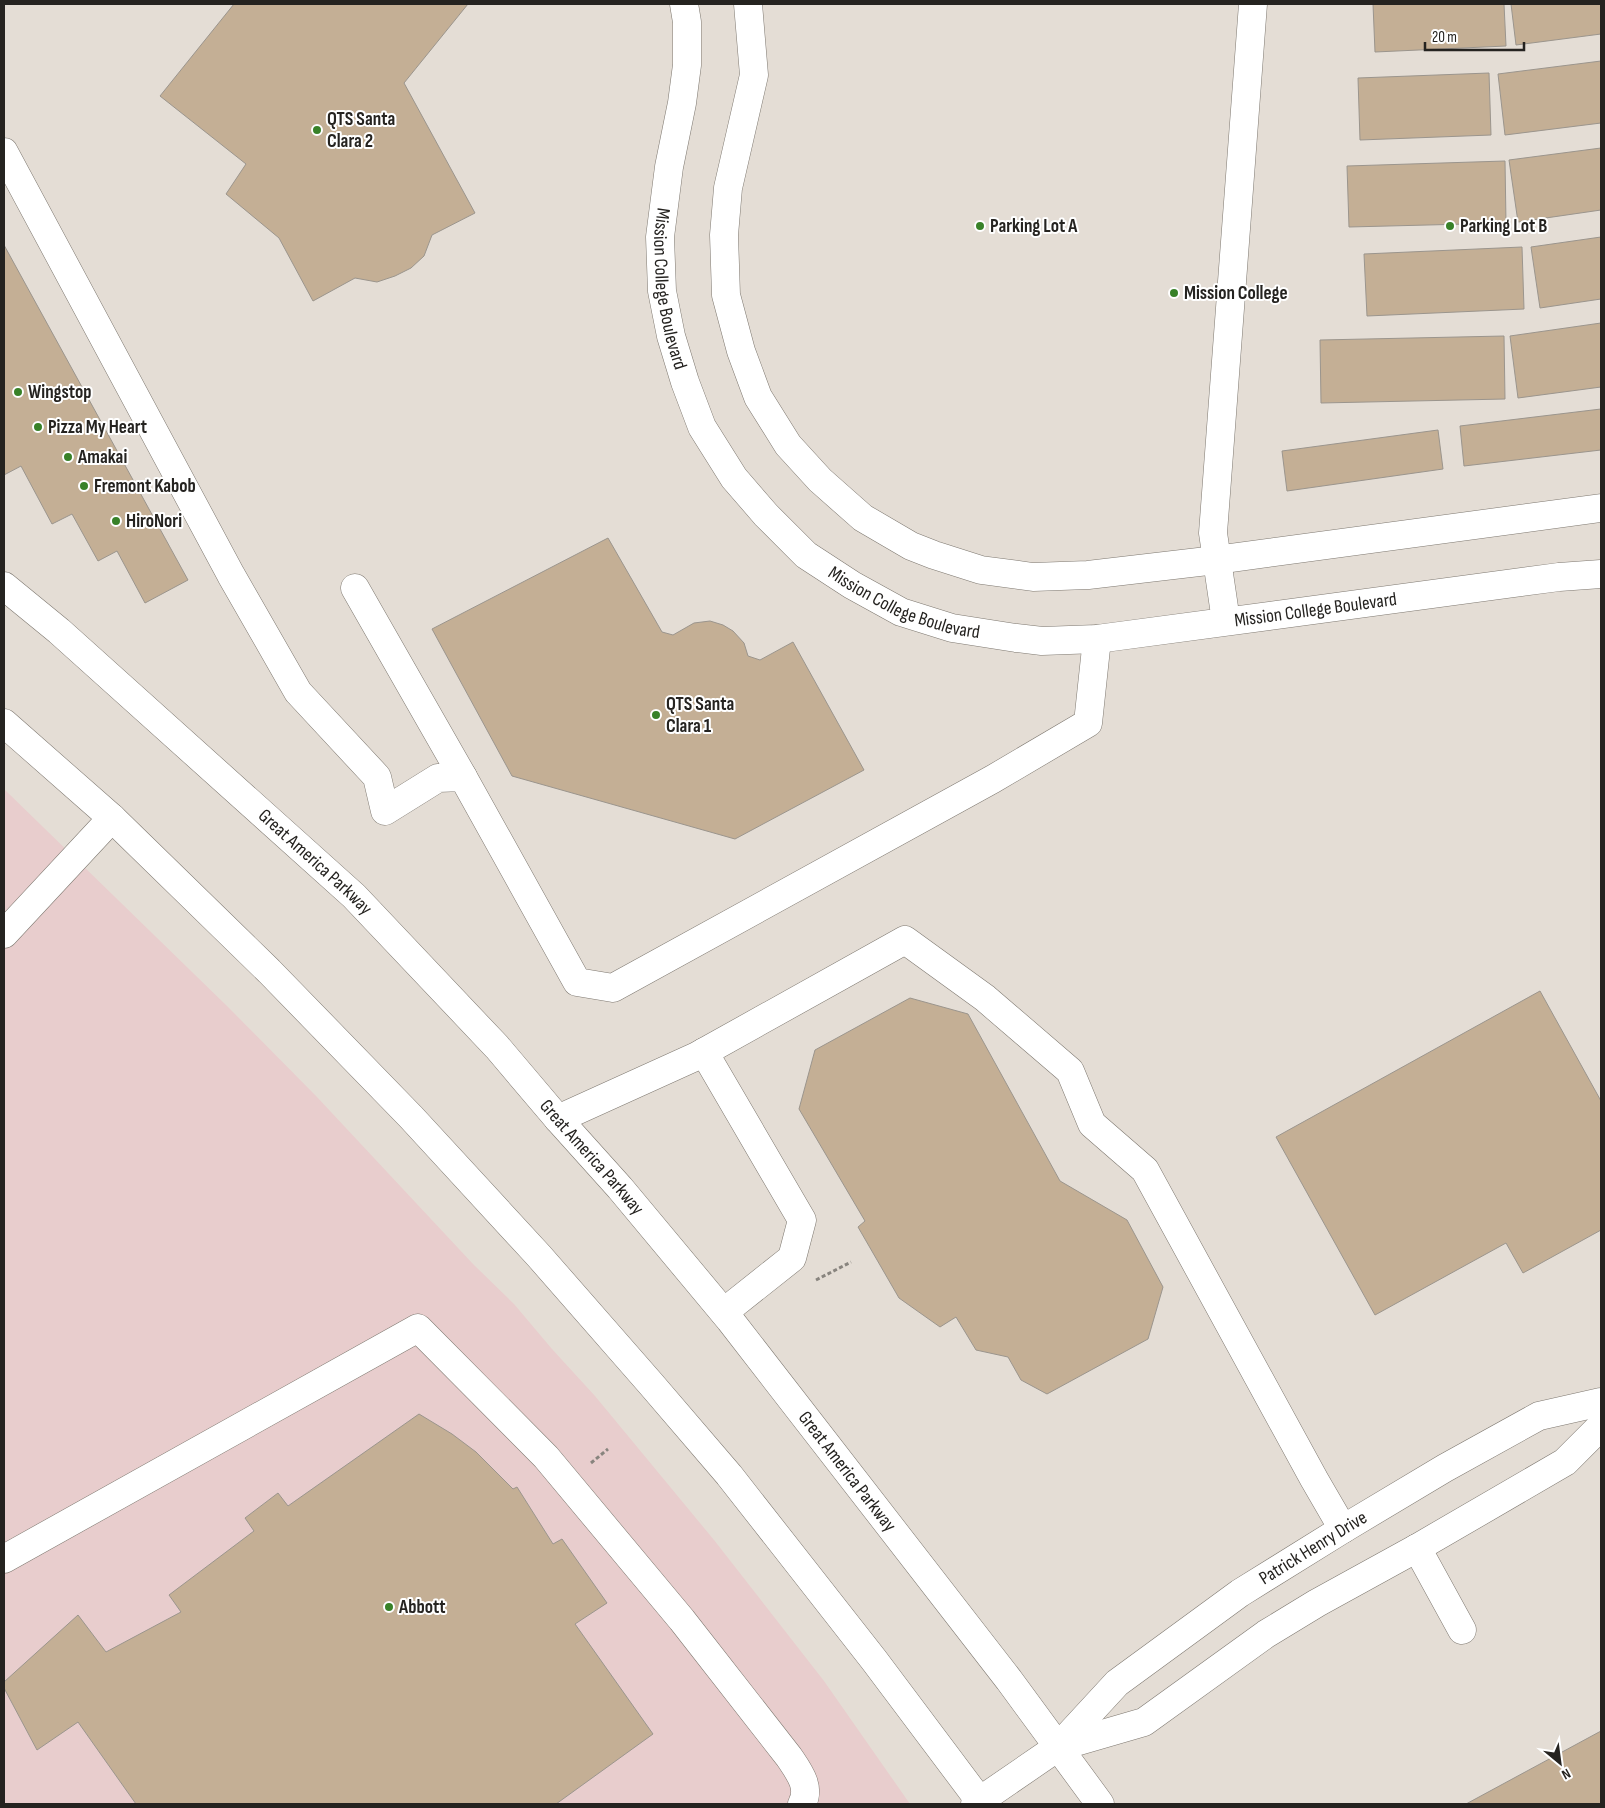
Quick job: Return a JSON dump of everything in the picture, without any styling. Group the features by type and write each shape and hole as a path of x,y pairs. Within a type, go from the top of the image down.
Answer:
{"street":[{"name":"Mission College Boulevard","path":"684,4 687,22 688,65 669,167 660,238 662,292 671,336 685,382 702,427 734,478 766,515 806,555 852,585 901,612 952,628 1042,641 1097,639 1559,577 1601,574"},
{"path":"748,4 754,75 728,188 724,235 726,295 740,351 758,397 788,445 820,480 862,518 911,546 934,556 981,570 1033,577 1088,576 1601,508"},
{"path":"1226,621 1213,533 1253,4"},
{"path":"4,152 230,575 298,692 378,777 385,811 438,778 462,777"},
{"name":"Great America Parkway","path":"4,586 59,631 354,896 497,1047 620,1188 724,1312 1009,1680 1100,1804"},
{"path":"355,588 577,982 613,988 993,779 1088,722 1097,639"},
{"path":"4,723 112,818 269,971 412,1116 539,1256 729,1475 874,1660 979,1803"},
{"path":"4,934 112,818"},
{"path":"558,1119 704,1052 905,940 985,998 1070,1072 1092,1124 1145,1170 1314,1480 1343,1529"},
{"path":"704,1052 802,1220 792,1258 724,1312"},
{"path":"4,1559 418,1328 546,1457 682,1620 794,1764 803,1779 806,1795 802,1804"},
{"name":"Patrick Henry Drive","path":"979,1803 1058,1747 1117,1683 1240,1594 1445,1468 1539,1416 1601,1402"},
{"name":"Patrick Henry Drive","path":"1058,1747 1144,1722 1266,1634 1317,1602 1417,1548 1564,1462 1601,1426"},
{"path":"1417,1548 1462,1630"}],"shaded area":[{"path":"4,789 228,1007 317,1097 473,1264 514,1304 595,1396 714,1540 824,1681 910,1804 4,1804"}],"building":[{"name":"QTS Santa Clara 2","path":"234,4 468,4 404,83 475,213 432,235 424,256 411,268 377,282 355,278 313,301 279,238 226,194 246,164 160,96"},
{"path":"1373,4 1504,4 1506,46 1375,52"},
{"path":"1511,4 1601,4 1601,34 1516,45"},
{"path":"1601,61 1601,123 1505,135 1498,74"},
{"path":"1489,73 1491,135 1360,140 1358,78"},
{"path":"1601,148 1601,210 1518,222 1509,160"},
{"path":"1505,161 1506,223 1349,227 1347,166"},
{"path":"1601,237 1601,299 1540,308 1531,247"},
{"path":"4,245 188,580 145,603 117,551 98,561 72,514 52,524 21,466 4,475"},
{"path":"1522,247 1524,309 1367,316 1364,254"},
{"path":"1601,323 1601,387 1518,398 1510,336"},
{"path":"1504,336 1505,399 1321,403 1320,340"},
{"path":"1601,409 1601,450 1464,466 1460,426"},
{"path":"1438,430 1443,469 1287,491 1282,451"},
{"name":"QTS Santa Clara 1","path":"608,538 662,632 673,635 694,623 710,621 723,625 733,631 744,643 748,656 760,660 793,642 864,770 735,839 512,776 432,629"},
{"path":"1540,991 1601,1101 1601,1230 1523,1273 1506,1243 1375,1315 1276,1137"},
{"path":"910,998 968,1014 1060,1181 1127,1220 1163,1287 1148,1339 1047,1394 1021,1380 1008,1357 976,1350 956,1317 940,1327 899,1298 858,1227 865,1221 799,1109 815,1050"},
{"name":"Abbott","path":"419,1414 452,1434 476,1452 513,1489 517,1487 553,1544 562,1539 607,1603 575,1624 653,1734 556,1804 136,1804 78,1722 37,1750 4,1688 4,1682 78,1615 106,1652 181,1612 169,1595 254,1531 245,1518 278,1493 288,1506"},
{"path":"1601,1731 1601,1804 1466,1804"}],"place":[{"name":"QTS Santa Clara 2","path":"317,130"},
{"name":"Parking Lot A","path":"980,226"},
{"name":"Parking Lot B","path":"1450,226"},
{"name":"Mission College","path":"1174,293"},
{"name":"Wingstop","path":"18,392"},
{"name":"Pizza My Heart","path":"38,427"},
{"name":"Amakai","path":"68,457"},
{"name":"Fremont Kabob","path":"84,486"},
{"name":"HiroNori","path":"116,521"},
{"name":"QTS Santa Clara 1","path":"656,715"},
{"name":"Abbott","path":"389,1607"}]}
